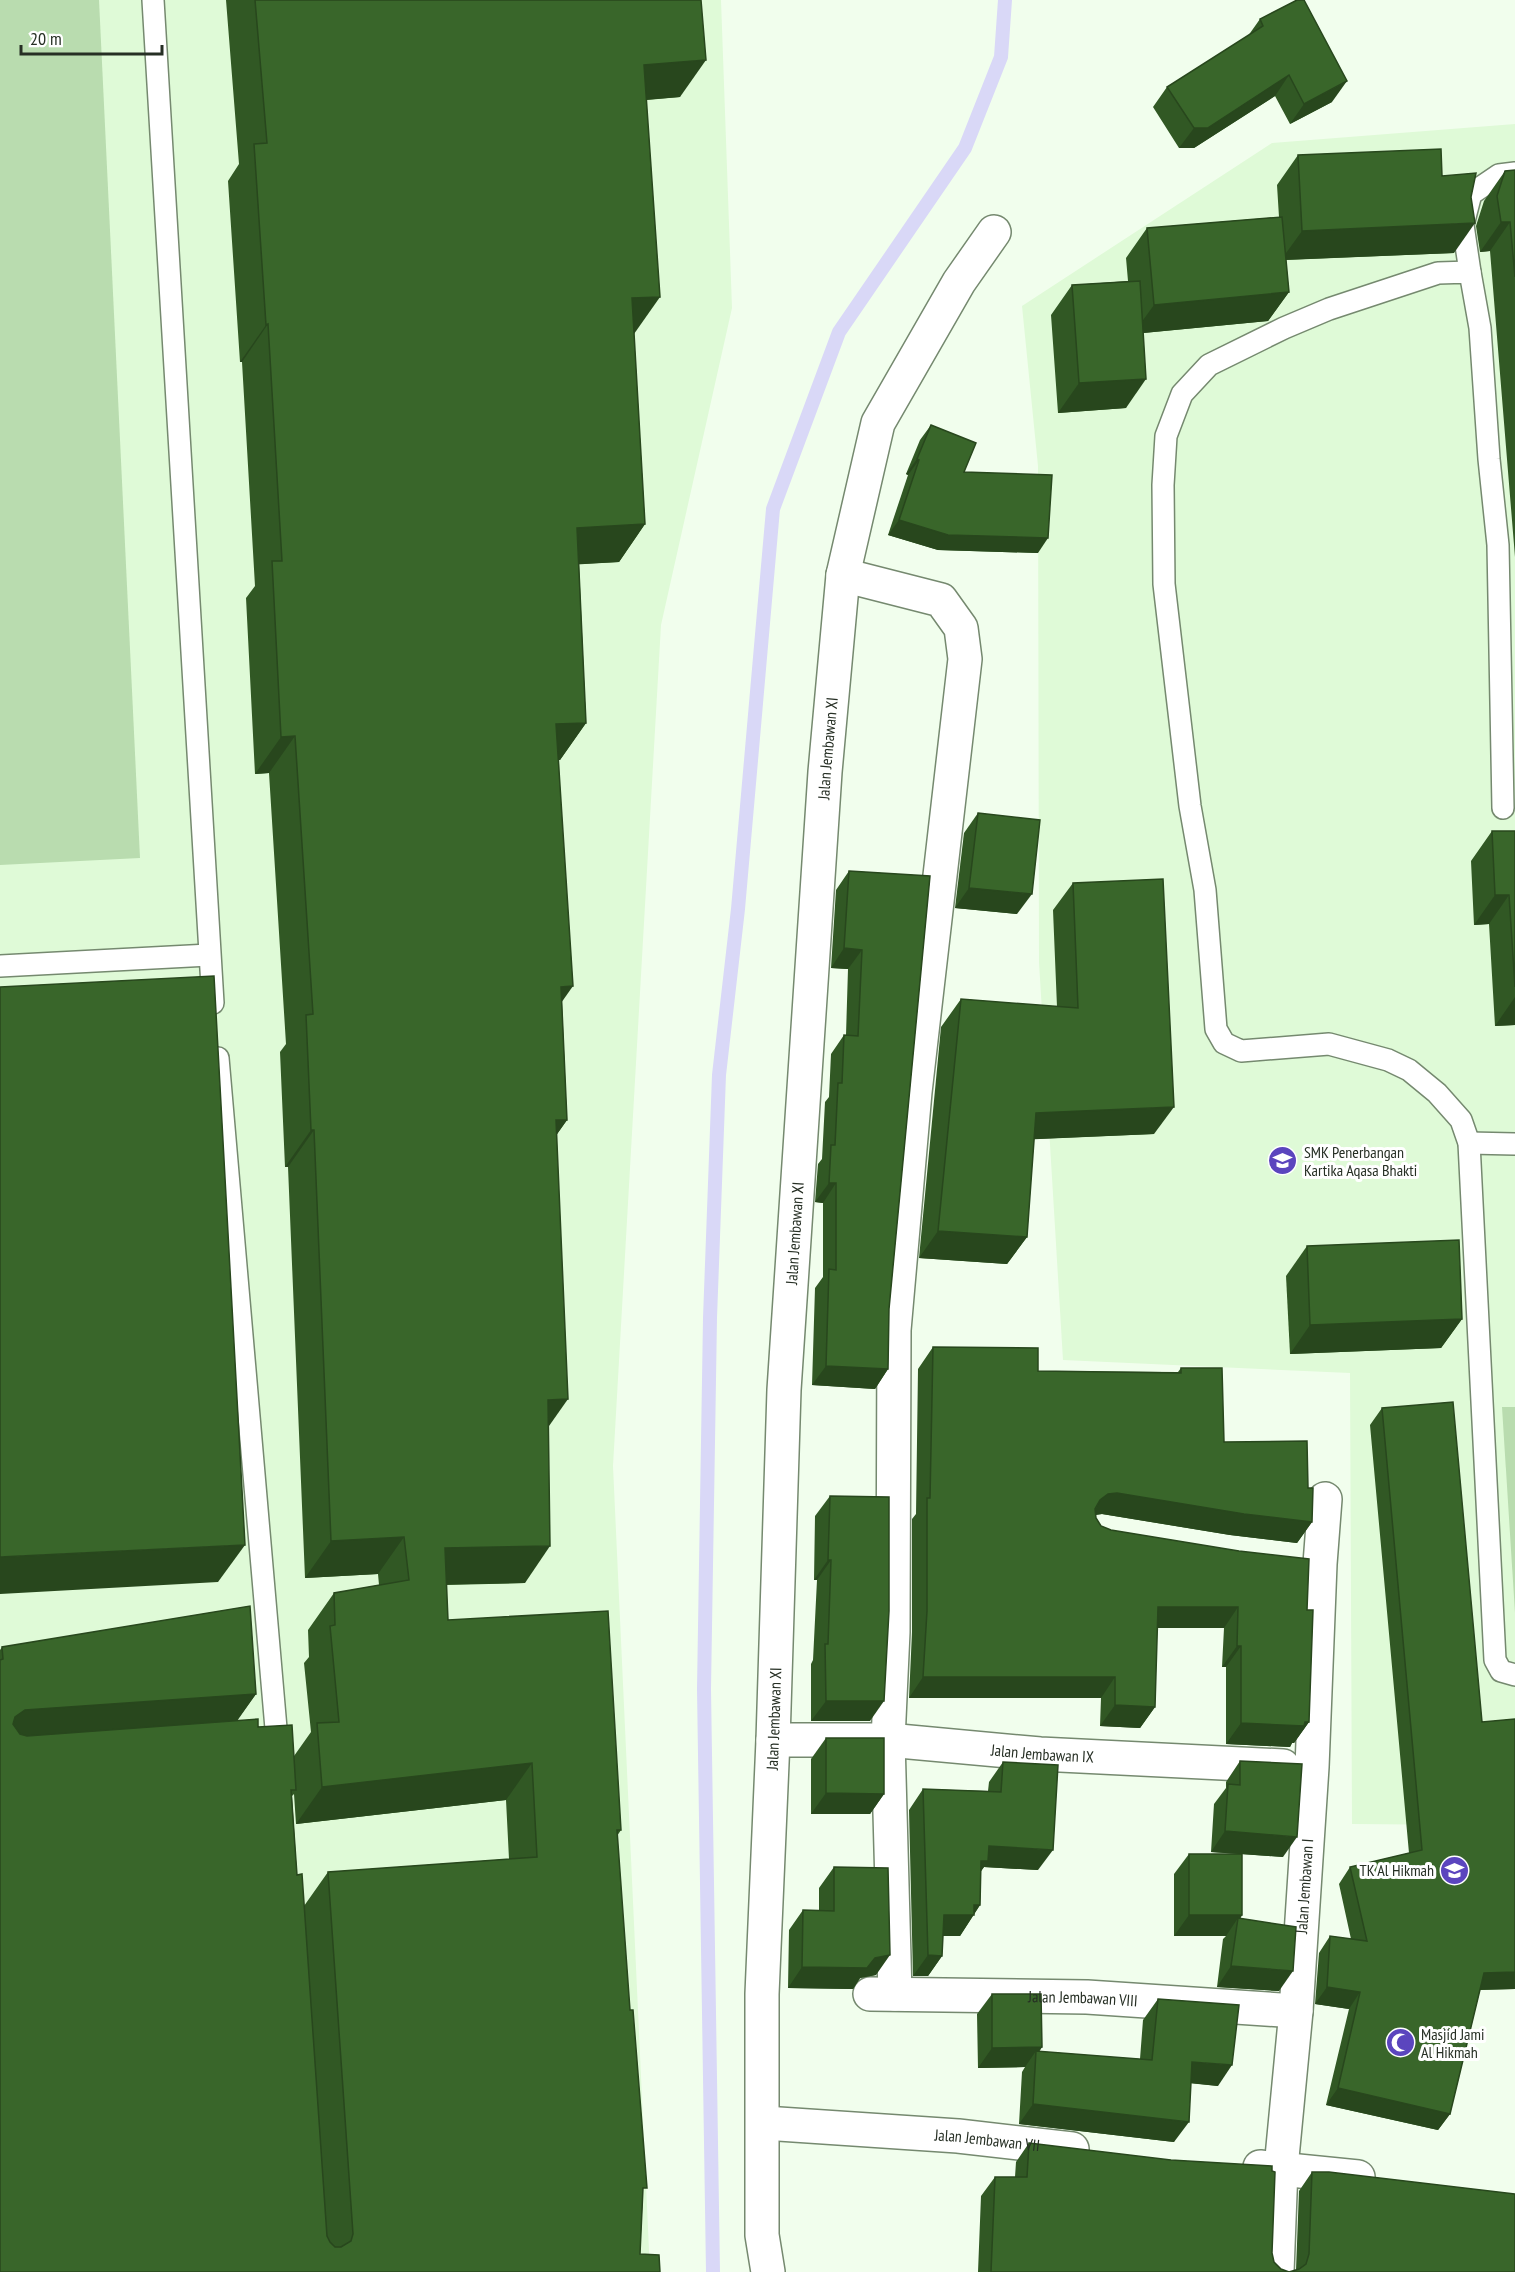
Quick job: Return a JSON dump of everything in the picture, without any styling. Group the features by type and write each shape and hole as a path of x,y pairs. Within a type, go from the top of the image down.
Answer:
{"street":[{"name":"Jalan Jembawan XI","path":"768,2272 762,2235 764,2123 762,1994 784,1389 824,784 843,575 878,423 959,282 994,232"},
{"path":"843,575 941,600 961,628 964,659 915,1092 894,1330 893,1632 888,1740"},
{"name":"Jalan Jembawan I","path":"1277,2272 1281,2168 1296,2011 1312,1767 1324,1499"},
{"path":"1285,1560 1320,1564"},
{"name":"Jalan Jembawan IX","path":"773,1740 888,1740 1040,1754 1312,1767"},
{"name":"Jalan Jembawan VIII","path":"888,1740 883,1994 1087,1997 1296,2011"},
{"name":"Jalan Jembawan VII","path":"764,2123 958,2136 1101,2153"},
{"path":"1234,2166 1281,2168 1384,2180"}],"lane":[{"path":"153,0 209,955 279,1764"},
{"path":"1503,808 1498,545 1489,459 1480,328 1463,225 1472,194 1500,175 1515,173"},
{"path":"1470,272 1438,273 1329,309 1284,328 1209,365 1182,394 1166,436 1163,485 1164,584 1190,806 1205,890 1216,1029 1224,1043 1241,1051 1329,1044 1388,1060 1408,1071 1437,1093 1461,1119 1469,1143 1495,1660 1501,1671 1515,1675"},
{"path":"0,966 209,955"},
{"path":"1469,1143 1515,1144"},
{"path":"243,1743 277,1740"}],"shaded area":[{"path":"0,0 721,0 732,308 661,625 613,1466 650,2272 0,2272"},
{"path":"0,0 99,0 140,858 0,865"},
{"name":"SMK Penerbangan Kartika Aqasa Bhakti","path":"1515,124 1515,1822 1476,1825 1352,1824 1350,1373 1063,1360 1039,962 1038,466 1022,306 1272,143"},
{"path":"1502,1407 1515,1407 1515,1613"}],"building":[{"path":"255,0 701,0 706,60 644,65 660,297 632,298 645,524 577,528 586,723 556,724 573,986 561,987 567,1120 556,1120 568,1399 548,1400 550,1546 445,1548 448,1620 608,1611 621,1830 617,1830 630,2010 633,2010 647,2188 643,2188 640,2254 659,2255 660,2272 0,2272 0,1660 3,1659 2,1647 250,1606 256,1694 25,1710 15,1717 13,1724 20,1734 27,1736 258,1719 258,1727 292,1725 296,1790 291,1790 297,1875 302,1874 327,2236 335,2247 341,2247 351,2241 353,2234 328,1872 537,1857 532,1763 322,1787 317,1723 339,1722 330,1626 335,1625 334,1593 409,1580 404,1537 331,1541 314,1130 311,1130 306,1015 313,1014 295,736 281,737 272,561 282,561 268,324 266,325 254,144 267,143"},
{"path":"1297,0 1304,0 1347,81 1304,104 1289,75 1208,128 1194,128 1167,87 1263,26 1260,19"},
{"path":"1441,149 1442,176 1476,173 1471,197 1475,223 1302,231 1298,155"},
{"path":"1515,170 1515,277 1510,222 1501,222 1497,196 1505,171"},
{"path":"1282,217 1289,292 1154,305 1147,228"},
{"path":"1140,281 1146,379 1079,383 1072,285"},
{"path":"931,425 976,443 964,472 1052,475 1048,538 948,535 899,520 919,460 917,459"},
{"path":"978,813 1040,820 1032,894 969,888"},
{"path":"1492,831 1515,831 1515,987 1509,895 1495,895"},
{"path":"849,871 930,876 889,1309 888,1369 826,1366 829,1269 836,1270 836,1183 829,1183 831,1145 835,1145 838,1083 842,1083 844,1035 858,1036 862,950 844,948"},
{"path":"1163,879 1174,1107 1036,1113 1027,1237 938,1231 961,999 1078,1008 1073,883"},
{"path":"214,976 245,1545 0,1557 0,987"},
{"path":"1459,1240 1462,1319 1310,1325 1307,1246"},
{"path":"933,1347 1038,1348 1038,1371 1181,1373 1181,1368 1222,1368 1224,1442 1307,1441 1308,1488 1313,1488 1312,1522 1244,1514 1117,1493 1108,1494 1100,1500 1095,1509 1096,1518 1101,1526 1111,1530 1239,1551 1309,1559 1307,1610 1313,1610 1309,1722 1305,1722 1304,1726 1241,1723 1241,1646 1237,1646 1238,1607 1158,1607 1155,1707 1115,1705 1115,1677 923,1677 927,1611 927,1498 930,1498"},
{"path":"1453,1402 1482,1722 1515,1719 1515,1972 1484,1973 1450,2114 1338,2088 1360,1992 1327,1987 1330,1936 1367,1941 1350,1867 1422,1850 1382,1408"},
{"path":"830,1496 889,1497 889,1611 884,1701 826,1701 825,1644 828,1644 831,1560 828,1560"},
{"path":"826,1738 884,1738 884,1794 826,1793"},
{"path":"1240,1761 1302,1764 1297,1837 1225,1831 1228,1784 1240,1785"},
{"path":"1003,1762 1058,1765 1053,1850 989,1846 988,1861 981,1861 980,1905 974,1905 974,1915 944,1915 942,1956 928,1955 923,1789 1001,1792"},
{"path":"1189,1854 1242,1854 1242,1915 1189,1915"},
{"path":"834,1867 888,1868 890,1955 875,1958 867,1968 802,1967 803,1910 834,1911"},
{"path":"1238,1918 1296,1927 1293,1971 1231,1966"},
{"path":"992,1994 1041,1994 1042,2047 992,2048"},
{"path":"1158,1999 1239,2005 1232,2065 1192,2062 1189,2122 1033,2104 1036,2051 1152,2060"},
{"path":"1029,2143 1171,2160 1272,2166 1272,2171 1275,2172 1272,2253 1274,2262 1281,2269 1289,2272 991,2272 995,2177 1027,2177"},
{"path":"1312,2172 1329,2172 1515,2194 1515,2272 1289,2272 1306,2264 1309,2254"}],"waterway":[{"path":"713,2272 704,1689 710,1318 719,1075 738,909 773,509 839,332 965,148 1001,57 1005,0"}],"place":[{"name":"SMK Penerbangan Kartika Aqasa Bhakti","path":"1283,1161"},
{"name":"TK Al Hikmah","path":"1455,1870"},
{"name":"Masjid Jami Al Hikmah","path":"1400,2043"}]}
